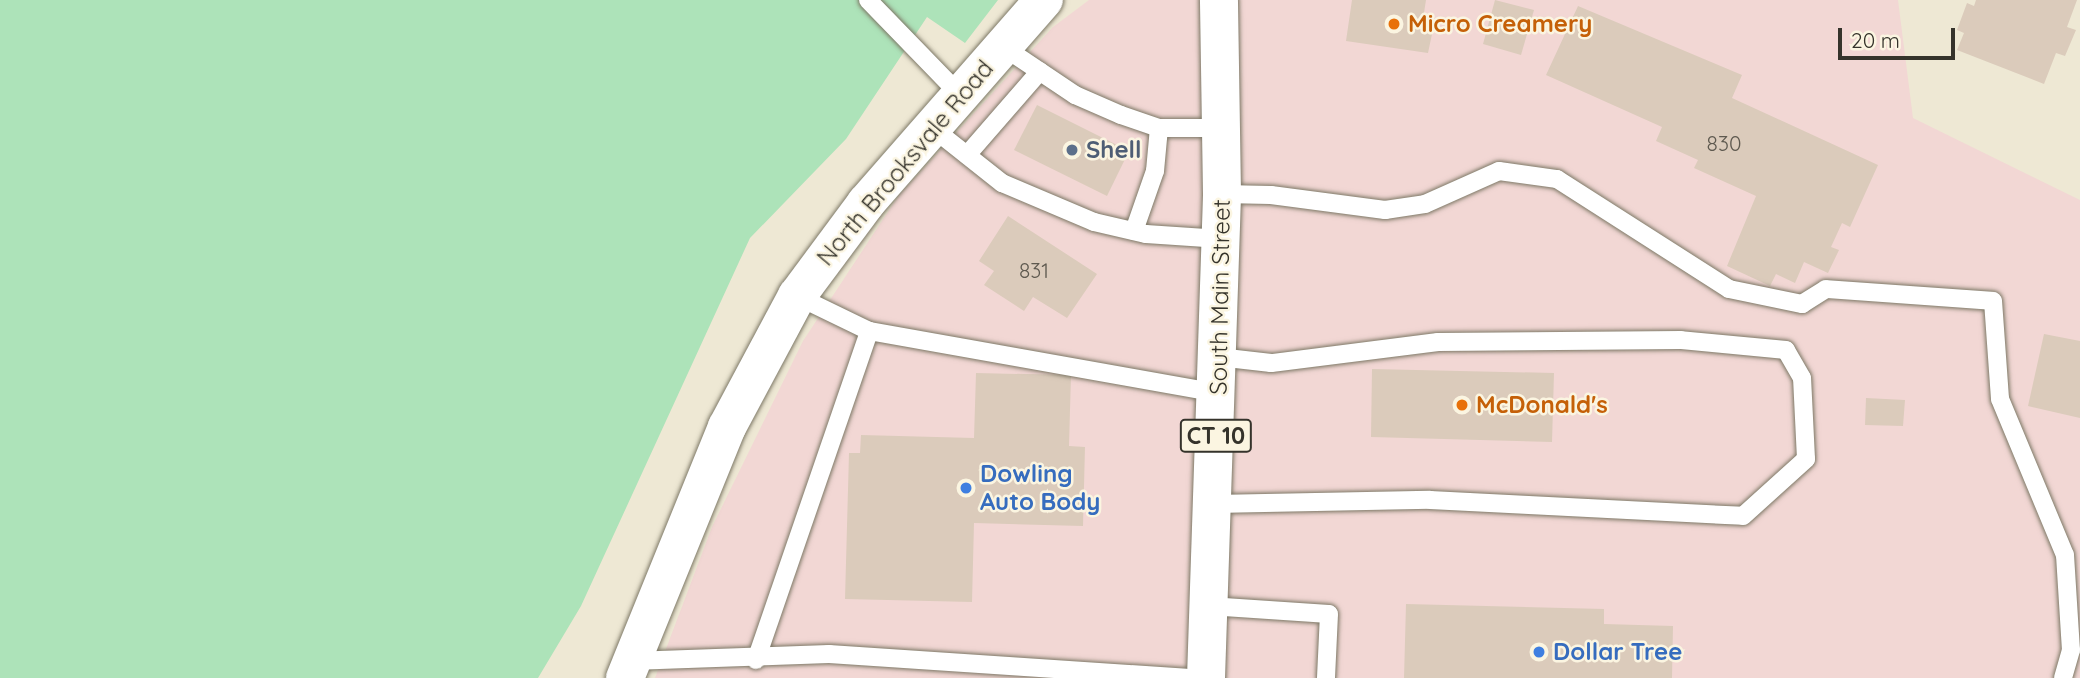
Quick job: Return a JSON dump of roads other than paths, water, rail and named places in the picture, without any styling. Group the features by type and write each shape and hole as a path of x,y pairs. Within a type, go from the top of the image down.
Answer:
{"main road":[{"name":"North Brooksvale Road","path":"628,670 727,427 797,296 930,126 1044,0"},
{"name":"South Main Street","path":"1206,678 1214,504 1222,194 1219,0"}],"lane":[{"path":"868,0 959,94"},
{"path":"1002,46 1075,94 1159,128 1222,128"},
{"path":"967,155 1040,71"},
{"path":"930,126 1002,183 1094,222 1134,231 1221,239"},
{"path":"1134,231 1155,172 1159,128"},
{"path":"1222,194 1271,195 1385,210 1425,204 1499,171 1557,179 1729,289 1802,304 1826,289 1993,301 2000,399 2066,555 2071,650 2063,678"},
{"path":"797,296 869,331 1218,375 1271,363 1465,342 1681,340 1786,350 1802,378 1806,459 1743,516 1430,500 1214,504"},
{"path":"757,660 869,331"},
{"path":"1209,606 1329,614 1326,678"},
{"path":"628,670 829,654 1186,678"}],"place":[{"name":"Micro Creamery","path":"1394,24"},
{"name":"Shell","path":"1072,150"},
{"name":"McDonald's","path":"1462,405"},
{"name":"Dowling Auto Body","path":"966,488"},
{"name":"Dollar Tree","path":"1539,652"}]}
